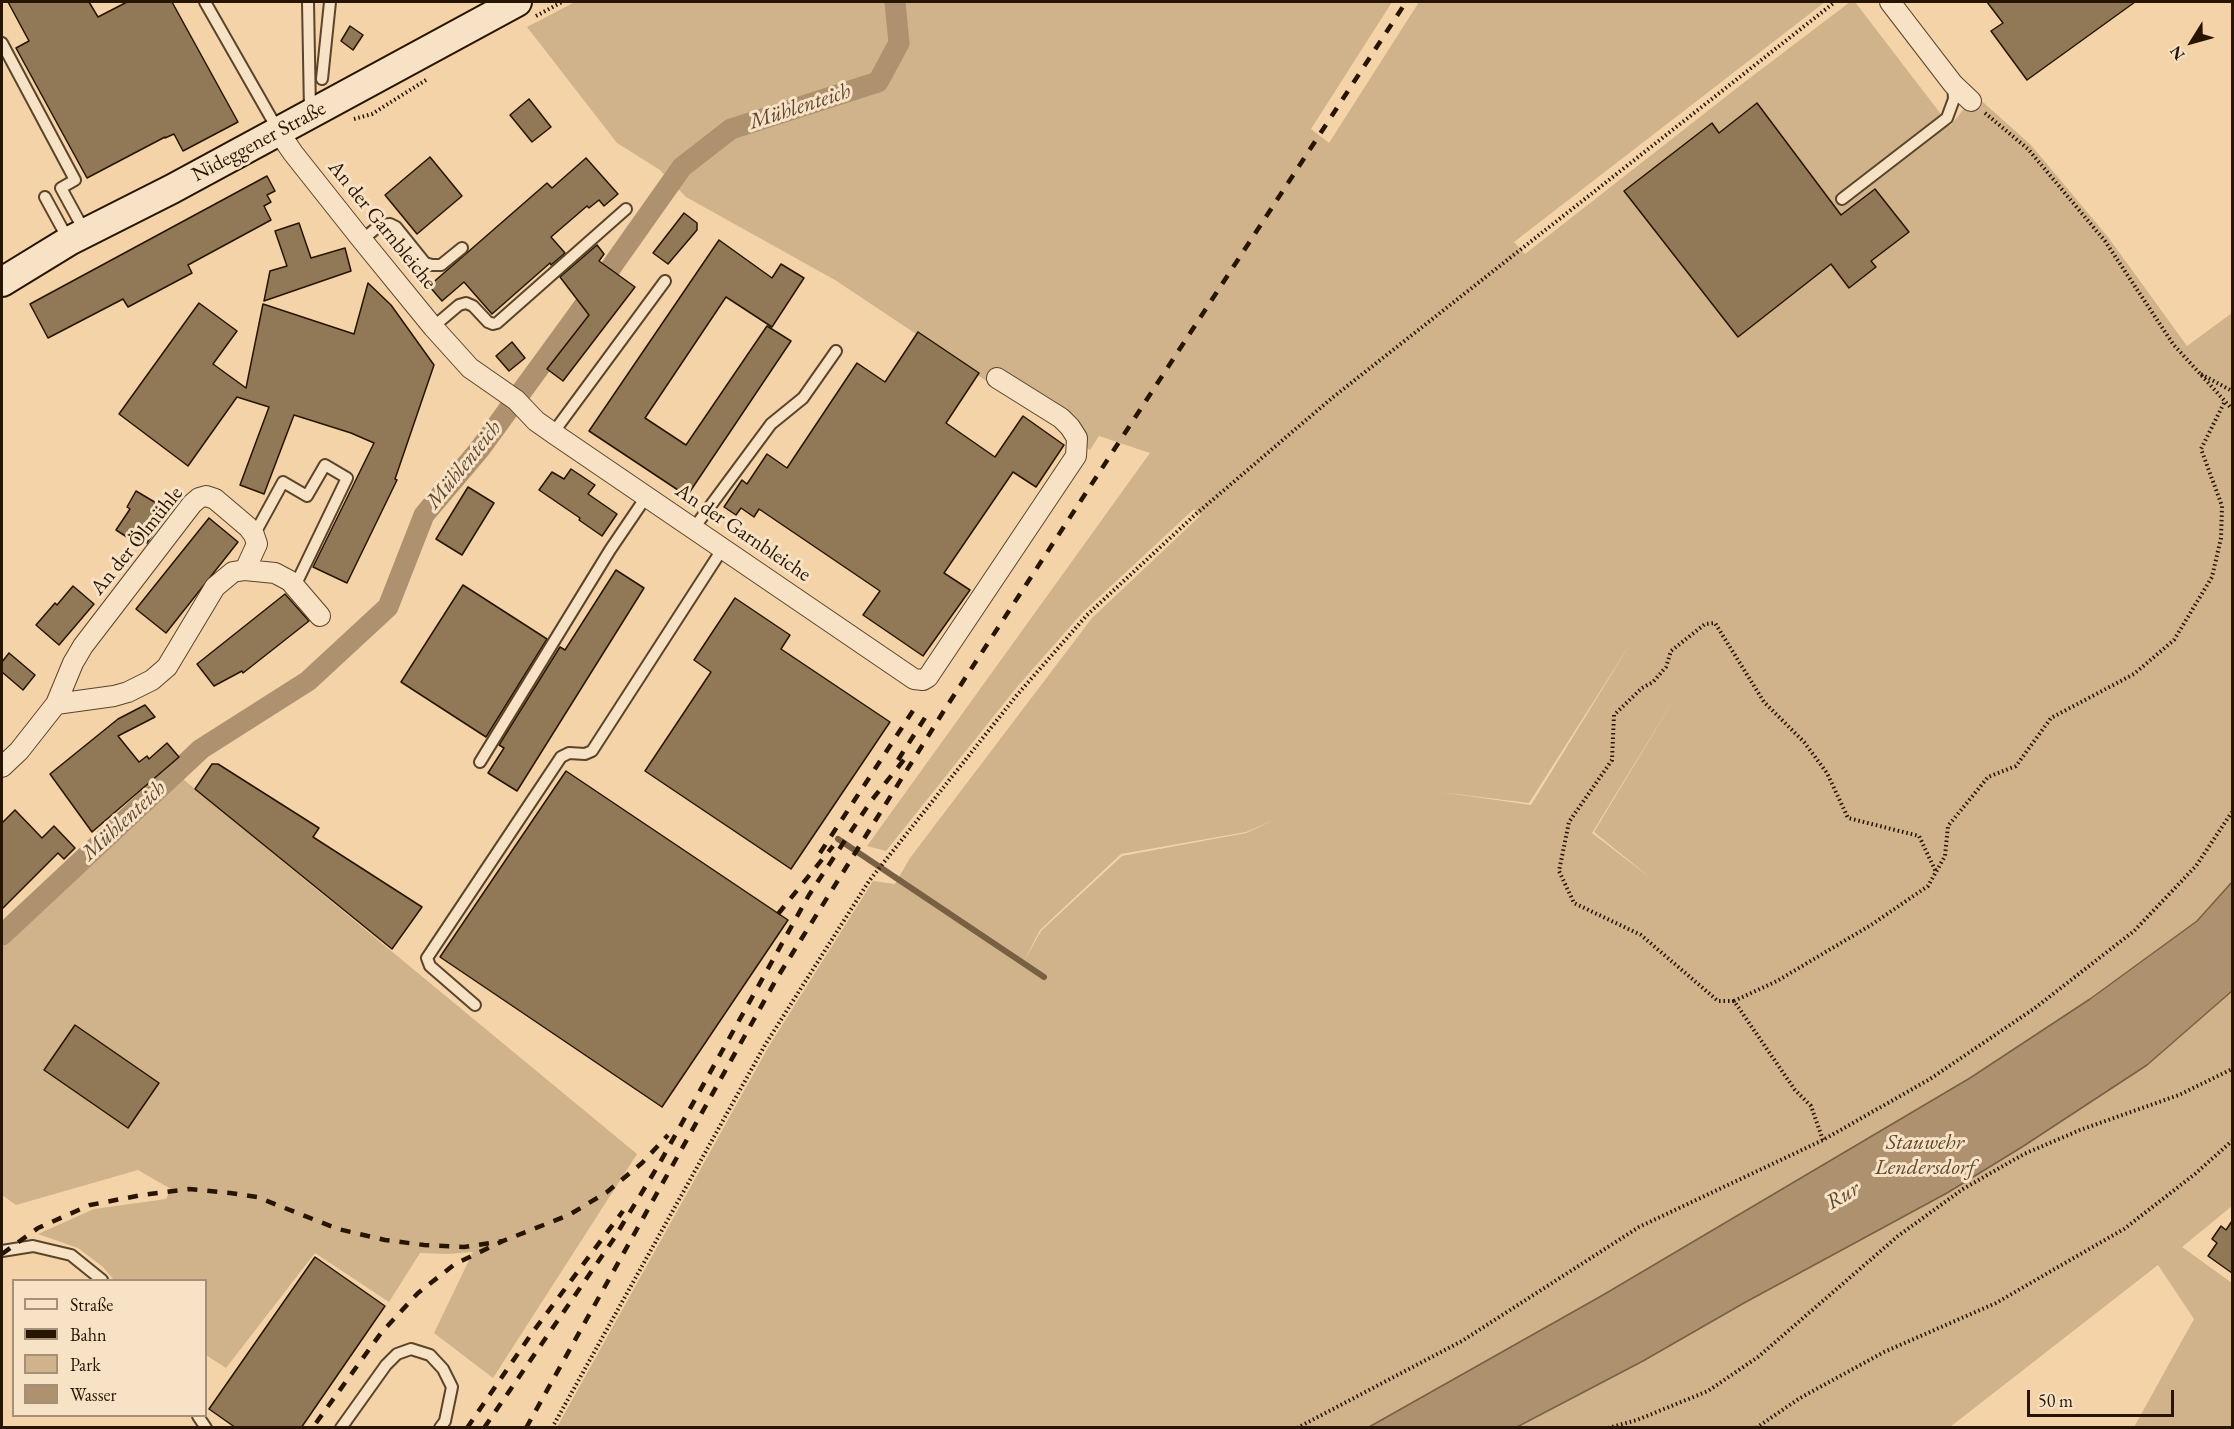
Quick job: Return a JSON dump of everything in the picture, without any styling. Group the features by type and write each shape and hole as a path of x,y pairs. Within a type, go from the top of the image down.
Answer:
{"main road":[{"name":"Nideggener Straße","path":"2,282 77,236 172,189 517,2"}],"street":[{"path":"1890,2 1953,84 1971,101"},
{"name":"An der Garnbleiche","path":"278,131 362,240 433,327 470,368 505,390 553,433 914,679 923,680 928,676 1076,456 1077,438 1061,418 997,378"},
{"name":"An der Ölmühle","path":"2,767 19,751 56,704 73,663 83,646 192,504 206,496 214,499 255,535"},
{"path":"245,570 257,544 255,535"},
{"path":"56,704 114,696 152,680 167,667 215,586 233,572 245,570 275,573 295,586 320,616"}],"lane":[{"path":"205,2 278,131"},
{"path":"308,2 310,114"},
{"path":"322,79 330,2"},
{"path":"2,43 75,180 61,188 77,236"},
{"path":"1842,198 1947,118 1952,110 1954,99 1953,84"},
{"path":"45,196 77,236"},
{"path":"433,327 459,305 466,303 473,306 488,322 497,323 626,209"},
{"path":"362,240 380,225 390,224 396,227 425,262 432,265 441,265 462,248"},
{"path":"553,433 665,281"},
{"path":"694,528 771,424 803,398 836,351"},
{"path":"255,535 282,482 307,496 325,465 347,478 295,586"},
{"path":"480,762 610,550 646,497"},
{"path":"475,1005 430,966 427,958 561,757 569,753 592,752 723,548"},
{"path":"2,1251 33,1246 71,1255 100,1279"},
{"path":"341,1428 386,1365 397,1354 411,1349 430,1355 443,1369 453,1387 448,1412 440,1428"}],"path":[{"path":"552,1428 765,1045 869,880 1017,695 1086,615 1196,514 1332,398 1835,2"},
{"path":"1971,101 2028,149 2105,241 2173,344 2232,409"},
{"path":"2198,372 2232,391"},
{"path":"1936,872 1919,836 1848,818 1827,773 1804,742 1764,702 1715,623 1705,624 1671,651 1666,668 1614,715 1612,760 1569,822 1559,871 1574,903 1641,935 1719,1000 1734,1000 1778,981 1871,926 1928,886 1936,872 1945,856 1948,826 1988,777 2016,766 2050,718 2134,674 2174,640 2212,577 2221,538 2222,506 2201,449 2225,401"},
{"path":"1297,1428 1462,1341 1639,1227 1823,1140 1930,1079 2035,1008 2134,931 2196,866 2232,812"},
{"path":"1734,1000 1795,1090 1811,1106 1823,1140"},
{"path":"1608,1428 1637,1420 1708,1391 1758,1357 1898,1236 1963,1189 2024,1154 2080,1130 2179,1095 2232,1069"},
{"path":"1756,1428 1800,1398 1884,1352 1996,1303 2124,1229 2195,1174 2232,1141"}],"green space":[{"path":"575,2 1392,2 1311,129 1329,143 1419,2 1825,2 1514,242 1525,254 1742,84 1850,2 1855,2 1950,126 1975,95 2031,145 2108,237 2187,346 2232,313 2232,882 2197,921 2090,999 1970,1078 1603,1295 1369,1427 557,1427 769,1046 873,881 895,884 910,858 1092,618 1201,515 1194,509 1083,612 1017,687 886,851 867,846 1150,453 1099,436 1090,450 835,280 686,197 660,170 617,143 527,27","holes":["1632,641 1531,805 1440,792 1529,803","1679,691 1594,832 1652,879 1592,833","1276,819 1246,833 1122,856 1041,931 1023,963 1040,930 1121,854 1246,832"]},
{"path":"172,770 637,1154 493,1378 434,1333 473,1252 420,1253 389,1302 315,1253 226,1368 207,1356 207,1279 113,1279 103,1267 78,1248 38,1234 94,1209 166,1199 171,1189 138,1170 16,1205 2,1195 2,922"},
{"path":"2232,991 2232,1206 2182,1247 2232,1283 2232,1427 2134,1427 2194,1319 2158,1265 1950,1427 1517,1428 1947,1193 2147,1065"}],"water":[{"name":"Stauwehr Lendersdorf","path":"2232,882 2232,991 2147,1065 2022,1147 1947,1193 1744,1303 1643,1361 1517,1427 1369,1427 1603,1295 1970,1078 2090,999 2197,921"}],"building":[{"path":"8,2 89,2 98,17 127,2 172,2 238,122 183,151 174,134 165,137 87,178 16,48 29,41"},
{"path":"1987,2 2135,2 2027,80 1991,31 2003,23"},
{"path":"350,26 363,35 353,50 341,41"},
{"path":"529,99 551,127 532,142 510,115"},
{"path":"1757,103 1841,215 1875,189 1909,232 1871,261 1876,267 1849,288 1831,264 1738,337 1624,191 1712,123 1719,133"},
{"path":"430,157 462,196 417,234 385,195"},
{"path":"586,158 618,194 604,206 599,200 589,208 587,206 551,237 565,253 551,265 550,263 492,314 464,282 442,301 429,286 547,183 552,188"},
{"path":"267,176 275,191 267,195 271,202 264,206 271,220 188,265 192,273 128,307 123,299 48,338 30,304"},
{"path":"684,213 697,223 697,230 668,264 653,253"},
{"path":"299,223 311,258 345,248 351,271 264,301 270,271 287,266 275,231"},
{"path":"719,240 772,278 781,264 804,278 772,327 726,297 645,418 686,445 767,326 791,341 687,496 589,431"},
{"path":"597,245 604,254 599,261 635,287 563,381 547,369 589,315 560,277"},
{"path":"368,283 391,305 434,365 395,479 397,480 347,583 313,567 374,443 351,433 294,415 264,494 240,485 269,407 237,397 188,466 119,414 199,303 237,331 213,364 246,388 263,304 354,334"},
{"path":"918,332 979,373 946,423 995,457 1023,416 1064,445 1036,487 1013,472 944,573 970,590 923,656 863,615 880,591 759,509 754,517 741,508 736,515 724,507 742,480 747,484 767,454 787,468 857,363 885,382"},
{"path":"512,342 525,358 509,371 496,356"},
{"path":"571,469 595,485 588,494 617,514 602,536 539,490 552,472 564,479"},
{"path":"468,487 494,503 462,555 436,539"},
{"path":"136,491 168,510 147,543 133,536 130,539 116,530 130,509 127,507"},
{"path":"209,518 238,542 166,633 136,609"},
{"path":"616,570 644,588 517,791 488,773 504,748 499,745 560,647 565,650"},
{"path":"463,585 547,639 486,737 401,682"},
{"path":"73,586 94,604 59,645 36,625"},
{"path":"285,594 309,621 243,673 242,671 214,686 197,664"},
{"path":"735,598 790,635 781,649 890,722 791,869 645,771 711,672 694,660"},
{"path":"9,653 35,675 23,690 2,672 2,662"},
{"path":"145,705 155,717 118,736 139,762 147,756 149,759 167,743 179,757 92,832 50,774 118,719"},
{"path":"212,764 218,764 319,828 313,837 422,907 392,949 195,789"},
{"path":"566,771 788,920 662,1107 440,957"},
{"path":"15,810 42,838 54,826 75,848 64,859 58,853 2,909 2,823"},
{"path":"75,1025 159,1083 128,1128 44,1070"},
{"path":"2232,1221 2232,1273 2208,1256 2217,1243 2212,1239 2221,1226 2226,1230"},
{"path":"315,1257 385,1306 301,1428 236,1428 209,1409"}],"waterway":[{"name":"Mühlenteich","path":"2,935 201,749 308,681 388,607 424,515 479,450 682,167 731,129 878,82 899,43 895,2"},
{"path":"838,839 1044,977"}],"railway":[{"path":"526,1428 777,978 945,709 1406,2"},
{"path":"820,853 916,706"},
{"path":"898,760 928,713"},
{"path":"484,1428 613,1240 658,1166 809,895 871,801 907,756"},
{"path":"778,914 833,846"},
{"path":"316,1423 381,1333 418,1293 455,1264 503,1241 569,1215 607,1192 642,1163 668,1135"},
{"path":"2,1254 38,1228 90,1205 189,1189 257,1197 338,1229 385,1240 464,1247 503,1241"},
{"path":"467,1428 532,1333 623,1211"}],"water label":[{"name":"Rur","path":"1843,1196"}]}
